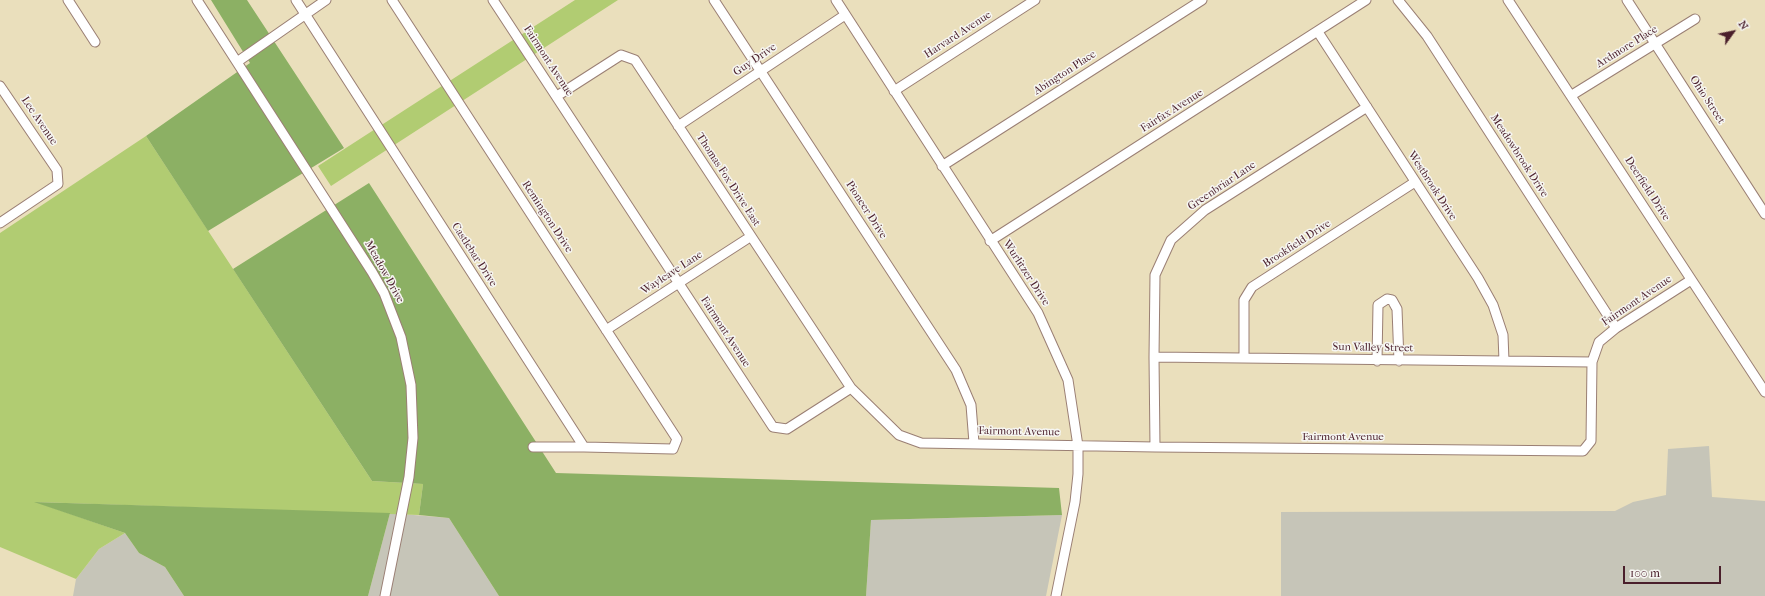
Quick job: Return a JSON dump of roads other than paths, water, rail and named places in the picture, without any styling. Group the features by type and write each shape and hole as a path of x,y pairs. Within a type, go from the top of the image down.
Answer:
{"street":[{"path":"68,0 95,42"},
{"name":"Meadow Drive","path":"197,0 372,272 384,293 401,337 411,385 413,438 409,477 385,596"},
{"name":"Castlebar Drive","path":"296,0 584,447"},
{"path":"237,62 326,0"},
{"name":"Remington Drive","path":"392,0 677,439 673,448 584,447"},
{"name":"Pioneer Drive","path":"714,0 956,370 971,405 974,443"},
{"name":"Wurlitzer Drive","path":"836,0 990,241 1038,313 1068,380 1078,446 1075,502 1056,596"},
{"name":"Harvard Avenue","path":"894,91 1035,0"},
{"name":"Abington Place","path":"942,166 1202,0"},
{"name":"Fairfax Avenue","path":"990,241 1366,0"},
{"name":"Meadowbrook Drive","path":"1398,0 1427,36 1616,328"},
{"name":"Deerfield Drive","path":"1508,0 1765,392"},
{"name":"Ohio Street","path":"1627,0 1765,214"},
{"name":"Fairmont Avenue","path":"496,1 774,427 787,429 851,388 899,435 921,443 1584,451 1591,441 1592,362 1599,342 1616,328 1691,280"},
{"name":"Guy Drive","path":"678,126 845,15"},
{"name":"Ardmore Place","path":"1572,96 1695,19"},
{"name":"Westbrook Drive","path":"1318,32 1478,278 1493,305 1503,335 1504,361"},
{"name":"Thomas Fox Drive East","path":"557,96 621,55 635,60 851,388"},
{"name":"Lee Avenue","path":"0,86 57,170 58,184 0,223"},
{"name":"Greenbriar Lane","path":"1155,447 1155,275 1171,240 1205,210 1367,107"},
{"name":"Brookfield Drive","path":"1244,357 1244,300 1252,287 1415,182"},
{"name":"Wayleave Lane","path":"606,330 750,236"},
{"path":"1377,360 1378,305 1387,299 1392,300 1397,309 1399,361"},
{"name":"Sun Valley Street","path":"1154,357 1244,357 1399,361 1592,362"},
{"path":"533,447 584,447"}]}
